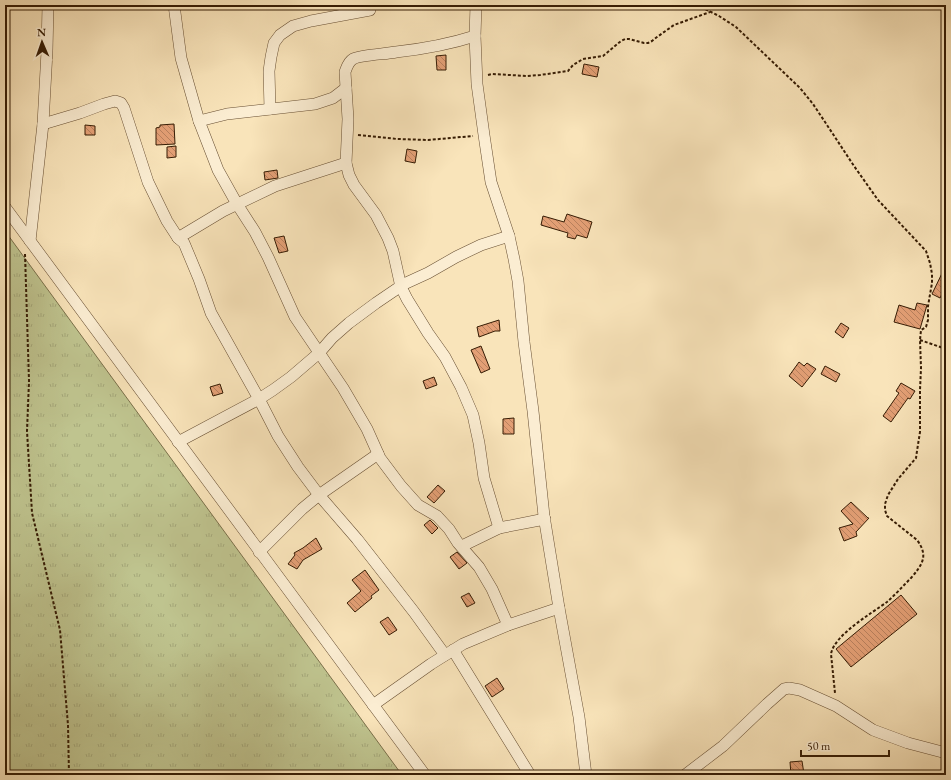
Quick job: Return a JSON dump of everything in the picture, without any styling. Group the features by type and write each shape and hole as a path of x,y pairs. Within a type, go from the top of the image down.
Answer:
{"street":[{"path":"27,237 43,124 48,5"},
{"path":"174,5 181,58 199,121 218,170 268,257 295,317 343,388 367,429 380,458 401,486 418,505 437,516 479,567 492,589 508,625"},
{"path":"476,5 475,36 477,78 484,135 491,182 509,236 518,281 545,519 559,608 579,717 586,775"},
{"path":"270,109 269,71 274,43 280,35 293,26 311,21 370,10"},
{"path":"475,36 461,41 432,47 358,57 351,60 347,65 346,72 348,119 346,163 349,175 354,185 376,215 388,238 401,287 420,320 445,357 461,387 473,415 484,478 499,528"},
{"path":"199,121 227,114 315,104 333,98 346,88"},
{"path":"43,124 115,101 121,103 124,108 148,182 167,221 178,238 184,243 211,313 278,436 298,467 319,495 357,539 414,612 449,652 530,775"},
{"path":"178,238 208,219 275,186 346,163"},
{"path":"5,207 425,775"},
{"path":"178,442 259,399 291,377 319,354 332,338 349,323 401,287 481,245 509,236"},
{"path":"259,552 302,509 319,495 378,454"},
{"path":"462,546 499,528 545,519"},
{"path":"373,705 449,652 463,644 508,625 559,608"},
{"path":"685,775 723,746 766,704 784,690 793,688 836,706 873,730 908,743 946,753"}],"path":[{"path":"691,5 703,8 736,27 800,88 826,122 878,200 926,251 930,263 932,283 928,306 928,320 926,327 921,330 920,340 920,432 917,454 916,458 898,479 888,495 885,504 887,516 917,540 922,549 924,558 920,566 905,584 887,602 841,637 834,646 831,654 836,706"},
{"path":"942,5 946,8"},
{"path":"477,78 492,74 527,76 568,71 573,65 583,59 603,56 625,39 648,43 674,25 710,12"},
{"path":"347,134 397,139 428,140 484,135"},
{"path":"27,237 29,381 27,431 32,513 60,630 68,725 69,775"},
{"path":"920,340 946,349"}],"green space":[{"path":"5,231 402,775 5,775"}],"building":[{"path":"446,55 446,70 437,70 436,56"},
{"path":"584,64 599,67 597,77 582,74"},
{"path":"174,124 175,144 156,145 156,128 160,127 160,125"},
{"path":"85,125 95,126 95,135 85,135"},
{"path":"176,146 176,157 167,158 167,147"},
{"path":"407,149 417,151 415,163 405,161"},
{"path":"277,170 278,178 265,180 264,172"},
{"path":"567,214 592,222 587,238 577,235 575,239 567,237 568,233 541,225 543,216 564,222"},
{"path":"284,236 288,251 279,253 274,238"},
{"path":"946,265 946,286 940,298 932,294"},
{"path":"917,303 927,305 920,329 894,322 899,305 915,310"},
{"path":"499,320 500,331 495,331 479,337 477,327"},
{"path":"841,323 849,328 843,338 835,332"},
{"path":"481,346 490,369 481,373 471,350"},
{"path":"799,362 804,366 807,363 816,369 802,387 789,376"},
{"path":"825,366 840,374 836,382 821,374"},
{"path":"434,377 437,385 426,389 423,381"},
{"path":"901,383 915,391 910,399 908,398 891,422 883,416 899,393 896,391"},
{"path":"220,384 223,393 213,396 210,387"},
{"path":"514,418 514,434 503,434 503,419"},
{"path":"438,485 445,491 434,503 427,497"},
{"path":"851,502 869,518 856,532 857,536 844,541 839,528 853,524 841,511"},
{"path":"430,520 438,528 432,534 424,525"},
{"path":"316,538 322,549 303,560 297,569 288,564 295,555 294,553"},
{"path":"457,552 467,563 459,569 450,557"},
{"path":"365,570 379,590 355,612 347,603 361,591 352,580"},
{"path":"469,593 475,603 467,607 461,597"},
{"path":"901,595 917,614 851,667 836,649"},
{"path":"388,617 397,630 389,635 380,622"},
{"path":"497,678 504,689 492,697 485,686"},
{"path":"802,761 804,774 791,775 790,762"}]}
